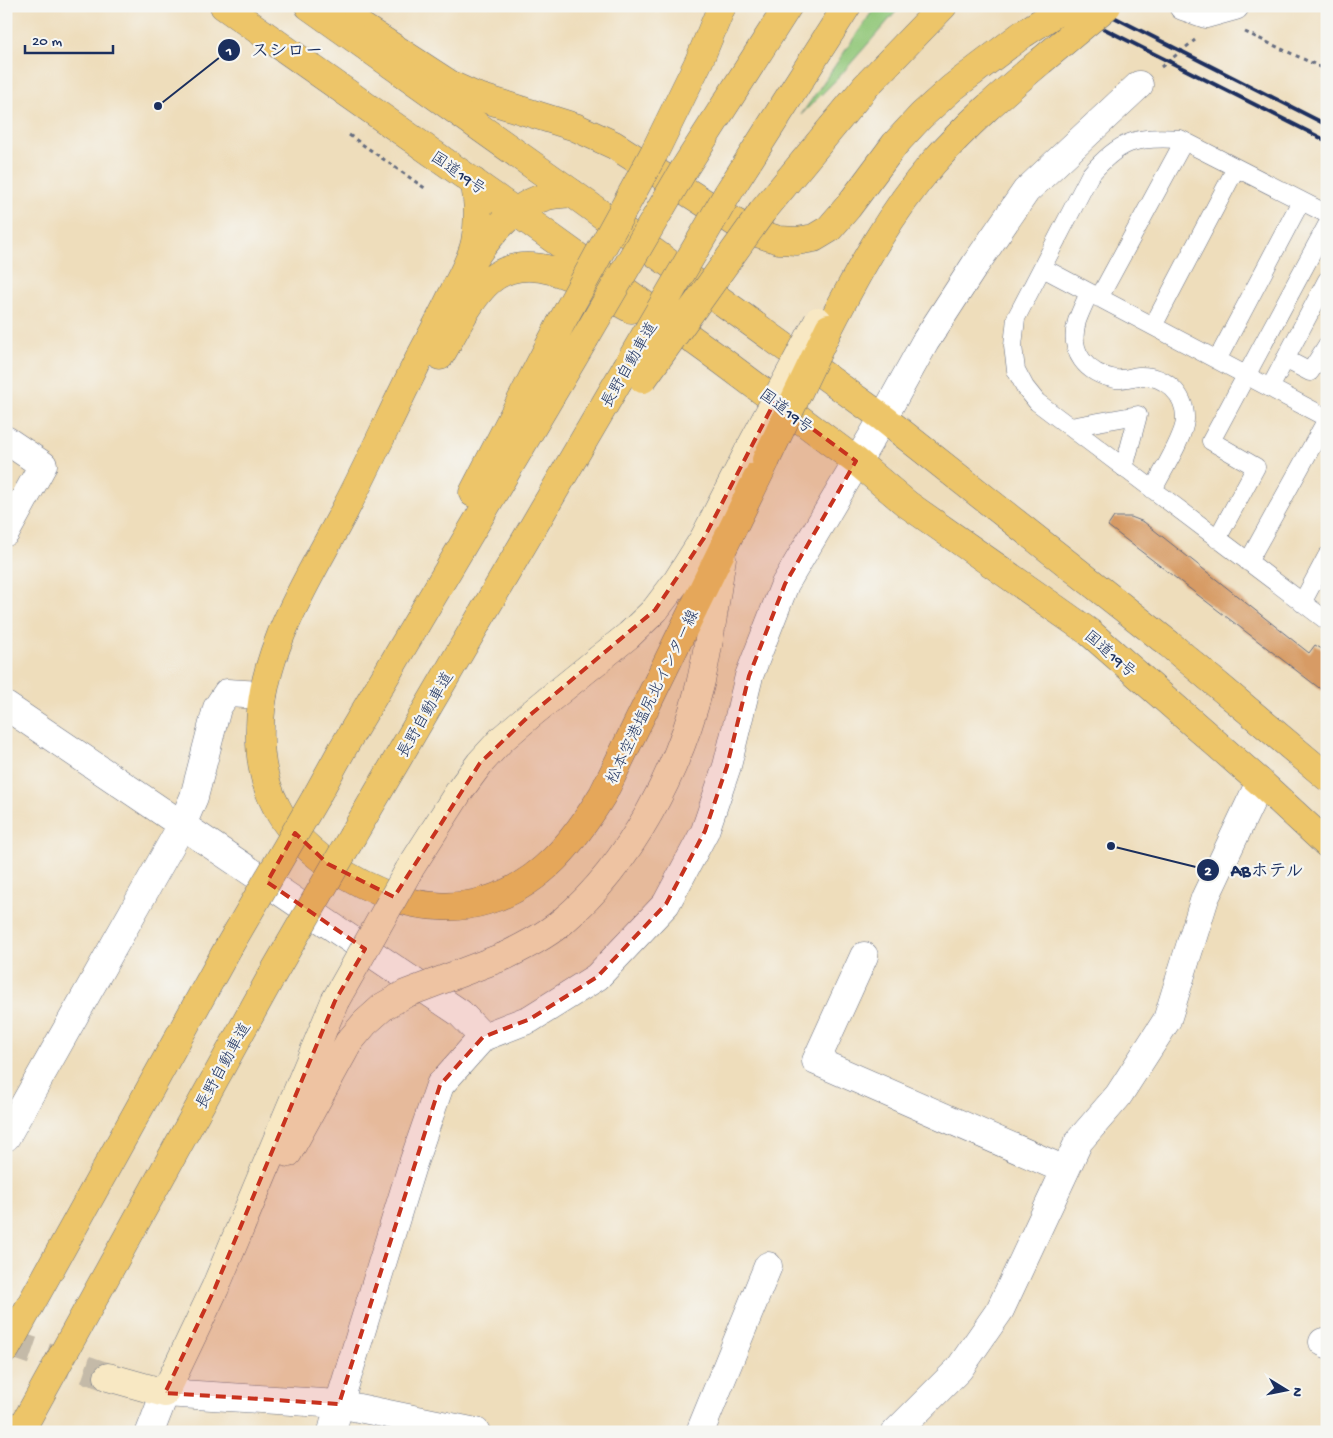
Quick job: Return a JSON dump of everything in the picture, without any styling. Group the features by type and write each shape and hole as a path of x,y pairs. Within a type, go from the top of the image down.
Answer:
{"main road":[{"name":"国道19号","path":"224,6 474,182 721,360 856,462 908,504 1089,632 1260,782 1327,844"},
{"path":"309,6 883,418 1169,644 1327,777"},
{"path":"331,6 451,85 473,95 575,126 614,145 736,223 779,240 797,241 814,238 829,229 848,207 894,144 952,88 1023,34 1066,6"},
{"path":"6,1349 228,948 316,797 560,325 654,153 699,61 722,6"},
{"path":"342,748 684,169 788,6"},
{"name":"長野自動車道","path":"20,1432 271,977 353,835 634,373 728,193 847,6"},
{"name":"松本空港塩尻北インター線","path":"347,506 301,592 271,661 263,695 260,727 261,759 266,783 276,806 288,826 328,864 351,877 401,900 428,905 458,905 485,901 532,880 550,864 587,821 603,794 723,549 758,455 824,325 902,203 965,128 1041,60 1107,6"},
{"path":"634,373 762,212 866,86 940,9"},
{"path":"347,506 413,370 465,270 475,243 478,220 478,201 474,182"},
{"path":"465,270 500,225 516,212 529,203 548,196 572,193"},
{"path":"347,506 475,298 485,284 499,274 516,268 533,267 550,269 566,274 589,285 721,360"}],"street":[{"path":"1195,10 1235,6"},
{"path":"332,1432 411,1169 440,1085 483,1037 530,1019 597,977 666,904 704,831 727,766 749,676 785,584 883,418 925,342 1026,191 1139,85"},
{"path":"6,440 43,465 6,532"},
{"path":"150,1432 165,1393 215,1288 335,1001 409,870 460,790 491,751 530,715 629,635 655,610 677,581 758,455"},
{"path":"215,1288 349,1042 364,1023 391,1002 406,994 505,956 539,938 586,900 618,861 657,798 689,724 700,685 723,549"},
{"path":"6,1137 182,825 194,797 217,708 227,692 263,695"},
{"path":"6,706 460,1013 483,1037"},
{"path":"896,1432 959,1369 1000,1310 1078,1141 1118,1096 1167,1020 1205,898 1260,782"},
{"path":"864,956 816,1062 1065,1170"},
{"path":"700,1432 768,1266"},
{"path":"108,1377 165,1393 339,1404 476,1432"}],"lane":[{"path":"1084,136 1107,156"},
{"path":"1327,214 1180,139 1155,137 1130,142 1107,156 1090,175 1016,318 1012,346 1016,370 1025,387 1037,402 1327,621"},
{"path":"1153,490 1180,438 1185,421 1182,401 1171,386 1157,378 1140,376 1118,379 1094,372 1082,360 1074,344 1077,322 1184,141"},
{"path":"1153,326 1236,168"},
{"path":"1217,360 1301,200"},
{"path":"1217,539 1256,467 1211,441 1327,225"},
{"path":"1042,268 1327,419 1248,562"},
{"path":"1270,388 1285,359 1321,305 1327,280"},
{"path":"1285,359 1310,372 1327,345"},
{"path":"1070,427 1138,415 1124,468"},
{"path":"1302,603 1327,556"}],"path":[{"path":"1139,85 1196,38 1195,10 1327,70"},
{"path":"349,135 426,189"}],"highlighted area":[{"path":"775,401 856,461 785,584 749,676 727,766 705,831 666,904 597,977 530,1019 483,1037 440,1085 339,1404 165,1393 215,1288 335,1001 365,949 267,882 295,833 328,864 394,897 480,763 530,715 655,610 704,538"}],"green space":[{"path":"876,6 901,6 838,78 801,115"}],"building":[{"path":"1114,517 1131,517 1144,522 1309,653 1315,645 1327,652 1327,694 1108,526"}],"tunnel":[{"path":"6,1342 108,1377"}],"railway":[{"path":"1059,6 1327,141"},
{"path":"1092,6 1327,125"}],"place":[{"name":"スシロー","path":"158,106"},
{"name":"ABホテル","path":"1111,846"}]}
